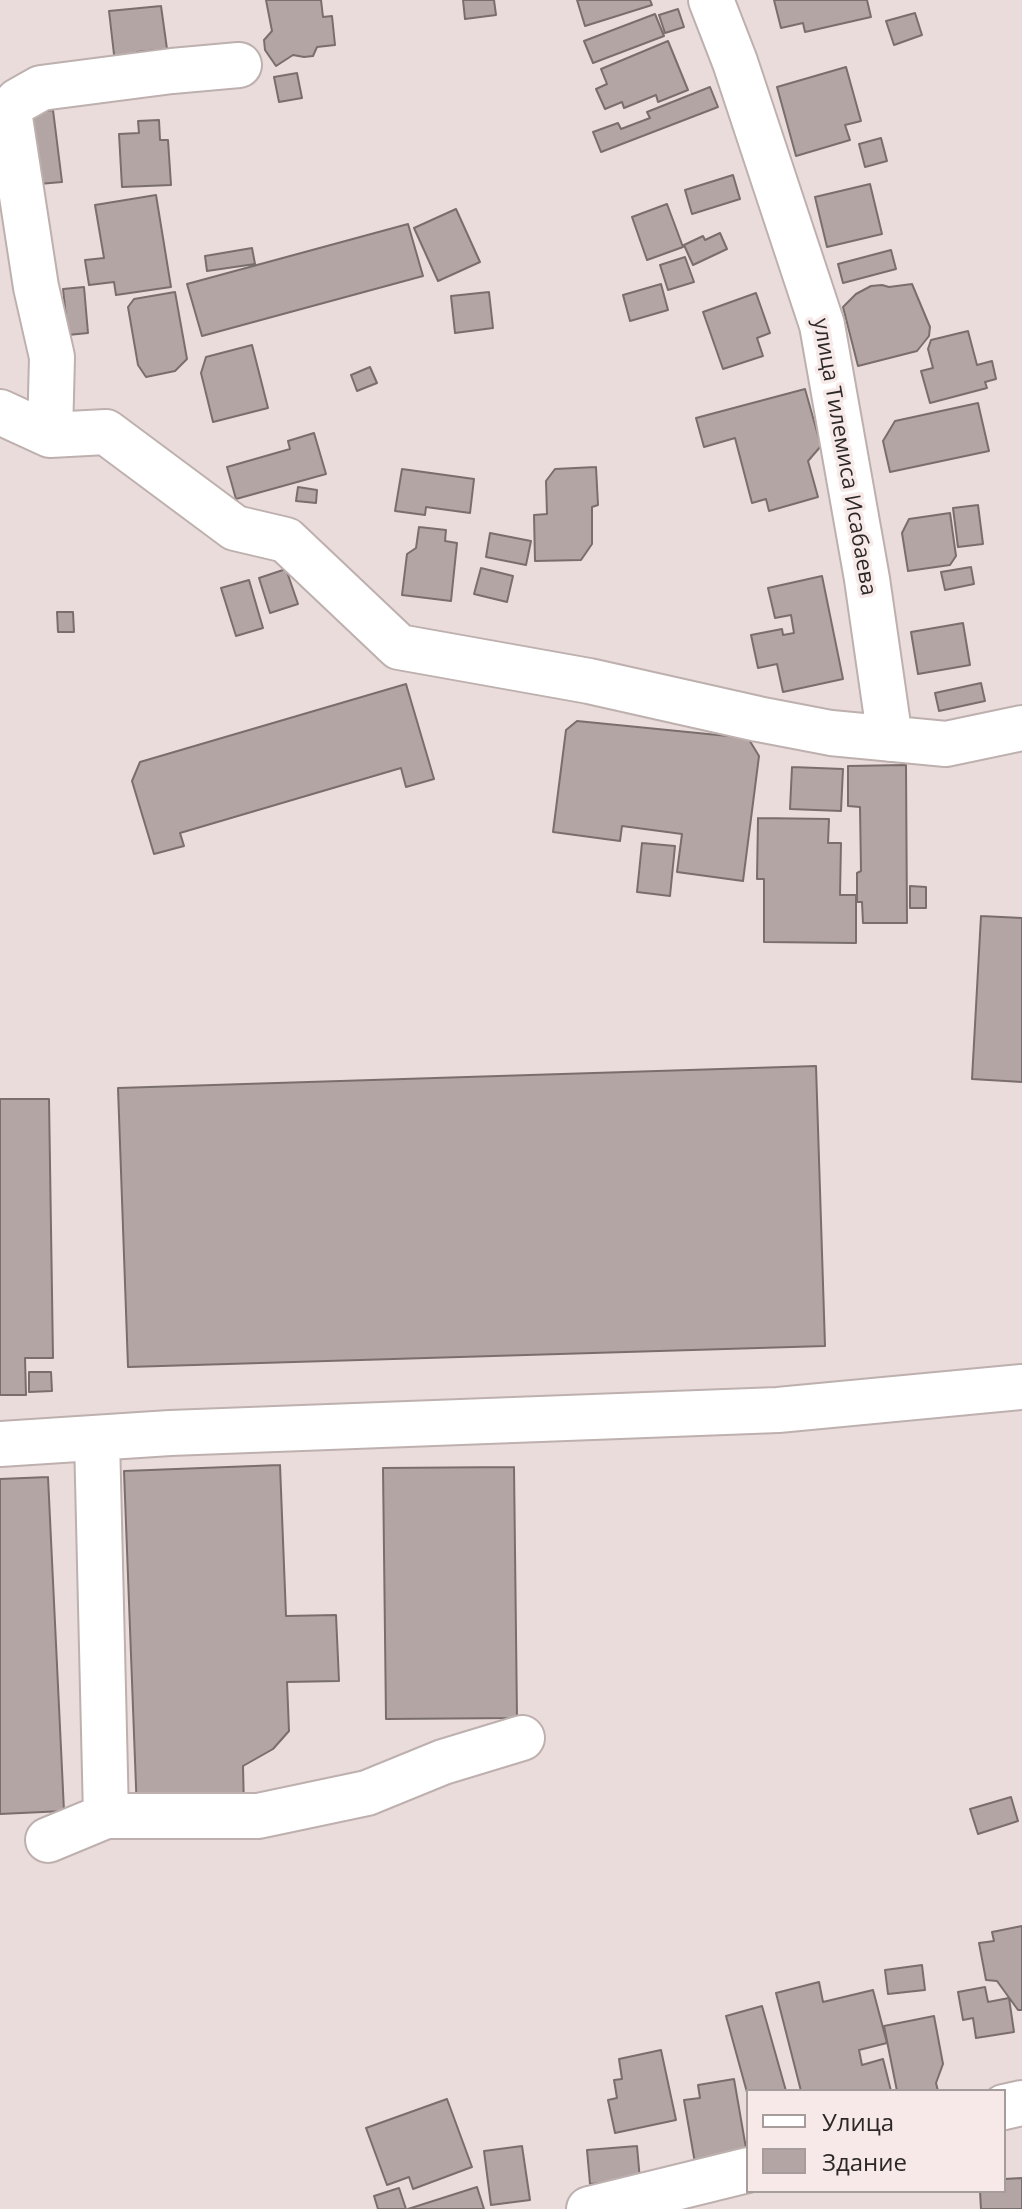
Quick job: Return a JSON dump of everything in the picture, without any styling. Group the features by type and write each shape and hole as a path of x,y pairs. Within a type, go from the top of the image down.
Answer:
{"street":[{"name":"улица Тилемиса Исабаева","path":"711,0 735,62 822,325 867,579 890,739"},
{"path":"50,435 52,357 36,287 9,111 18,101 41,88 239,65"},
{"path":"0,412 50,435 106,432 235,528 286,540 399,647 589,681 831,733 946,744 1022,728"},
{"path":"0,1444 170,1433 778,1410 1022,1387"},
{"path":"97,1438 106,1816"},
{"path":"48,1840 106,1816 258,1816 367,1793 443,1762 522,1738"},
{"path":"589,2209 746,2170"}],"building":[{"path":"266,0 321,0 323,17 332,16 335,45 317,47 313,56 293,55 276,66 265,50 264,40 272,31"},
{"path":"463,0 494,0 496,15 465,19"},
{"path":"577,0 650,0 652,5 585,26"},
{"path":"774,0 867,0 871,17 805,32 803,23 781,28"},
{"path":"161,6 167,49 137,52 138,60 115,63 109,11"},
{"path":"678,9 684,27 665,33 659,15"},
{"path":"915,13 922,35 894,45 886,21"},
{"path":"655,14 664,36 593,63 584,41"},
{"path":"668,41 688,90 658,102 656,95 624,108 622,102 605,109 596,89 607,84 601,69"},
{"path":"846,67 861,121 845,125 850,140 796,156 777,87"},
{"path":"297,73 302,98 279,102 274,77"},
{"path":"710,87 718,107 601,152 593,132 618,123 621,129 650,118 647,112"},
{"path":"53,110 62,182 39,184 30,113"},
{"path":"159,120 160,140 168,140 171,185 122,187 119,134 139,133 138,121"},
{"path":"881,138 887,161 865,167 859,144"},
{"path":"733,175 740,199 692,214 685,190"},
{"path":"870,184 882,234 827,247 815,197"},
{"path":"156,195 171,287 116,295 114,282 89,285 85,260 104,258 95,205"},
{"path":"667,204 683,247 647,260 632,217"},
{"path":"456,209 480,262 438,281 414,228"},
{"path":"408,224 423,276 202,336 187,284"},
{"path":"720,233 727,249 693,265 684,245 703,236 705,240"},
{"path":"252,248 255,264 207,271 205,256"},
{"path":"891,250 896,269 843,283 838,264"},
{"path":"685,257 694,282 668,290 660,265"},
{"path":"661,284 668,310 630,321 623,295"},
{"path":"912,284 930,327 929,336 917,351 858,366 843,307 856,294 871,286"},
{"path":"84,287 88,333 68,335 63,289"},
{"path":"175,292 187,359 175,371 146,377 138,365 128,307 134,299"},
{"path":"489,292 493,328 455,333 451,296"},
{"path":"756,293 770,333 757,338 763,356 723,369 703,312"},
{"path":"968,331 977,365 992,361 996,379 985,382 987,388 930,403 921,371 933,368 928,349 931,340"},
{"path":"252,345 268,408 213,422 201,373 206,357"},
{"path":"370,367 377,383 357,391 351,375"},
{"path":"805,389 821,446 808,461 818,497 769,511 766,499 752,503 735,438 704,447 696,418"},
{"path":"978,403 989,451 890,472 883,441 895,421"},
{"path":"314,433 326,474 236,499 227,467 290,449 288,441"},
{"path":"596,467 598,505 592,507 592,544 581,560 535,561 534,515 547,514 546,481 555,469"},
{"path":"402,469 474,479 470,513 426,507 425,515 395,511"},
{"path":"298,487 317,490 316,503 296,501"},
{"path":"978,505 983,544 958,547 953,508"},
{"path":"950,513 956,556 950,565 908,571 902,533 909,519"},
{"path":"419,527 446,530 445,541 457,543 451,601 402,595 407,554 416,548"},
{"path":"490,533 531,541 526,565 486,557"},
{"path":"971,567 974,584 945,590 941,572"},
{"path":"481,568 513,576 507,602 474,594"},
{"path":"286,569 298,604 270,613 259,578"},
{"path":"822,576 843,679 783,692 777,664 758,668 751,635 782,629 783,635 794,633 791,615 775,618 768,588"},
{"path":"249,580 263,628 236,636 221,588"},
{"path":"57,612 73,612 74,632 58,632"},
{"path":"963,623 970,665 918,674 911,632"},
{"path":"981,683 985,701 939,711 935,693"},
{"path":"406,684 434,779 406,787 401,768 180,833 184,846 154,854 132,781 140,762"},
{"path":"577,721 748,738 759,756 743,881 677,872 682,834 622,826 620,841 553,832 566,730"},
{"path":"906,765 907,923 863,923 862,902 857,902 857,873 861,871 860,807 848,806 848,766"},
{"path":"792,767 843,769 841,811 790,809"},
{"path":"758,818 829,819 828,843 841,843 840,895 856,895 856,943 764,942 764,879 757,879"},
{"path":"642,843 675,846 670,896 637,892"},
{"path":"910,886 926,887 926,908 910,908"},
{"path":"981,916 1022,918 1022,1082 972,1079"},
{"path":"816,1066 825,1346 128,1367 118,1088"},
{"path":"0,1099 49,1099 53,1358 25,1358 26,1395 0,1395"},
{"path":"29,1372 51,1372 52,1391 29,1392"},
{"path":"280,1465 286,1616 336,1615 339,1681 287,1682 289,1731 273,1749 243,1766 244,1809 137,1813 124,1471"},
{"path":"514,1467 517,1718 386,1719 383,1468"},
{"path":"48,1477 64,1811 0,1814 0,1479"},
{"path":"1011,1797 1018,1821 978,1834 970,1809"},
{"path":"1022,1926 1022,2010 1018,2010 997,1981 986,1980 979,1943 994,1941 992,1932"},
{"path":"922,1965 925,1990 888,1994 885,1970"},
{"path":"819,1982 823,2002 873,1990 887,2043 859,2050 862,2065 883,2059 890,2089 800,2089 776,1993"},
{"path":"985,1987 988,2002 1009,1998 1014,2032 976,2038 973,2018 963,2020 958,1992"},
{"path":"762,2006 785,2089 746,2089 726,2016"},
{"path":"934,2016 943,2064 936,2083 938,2089 897,2089 884,2026"},
{"path":"661,2050 676,2120 615,2133 608,2100 617,2098 614,2080 622,2079 619,2059"},
{"path":"734,2079 746,2154 695,2163 684,2100 700,2098 698,2085"},
{"path":"447,2099 472,2167 413,2189 409,2177 387,2185 366,2128"},
{"path":"522,2146 530,2200 491,2205 484,2151"},
{"path":"637,2146 640,2180 590,2184 587,2150"},
{"path":"1022,2178 1022,2209 981,2209 980,2193 1006,2193 1006,2179"},
{"path":"477,2187 484,2209 408,2209"},
{"path":"399,2188 406,2209 378,2209 374,2196"}]}
